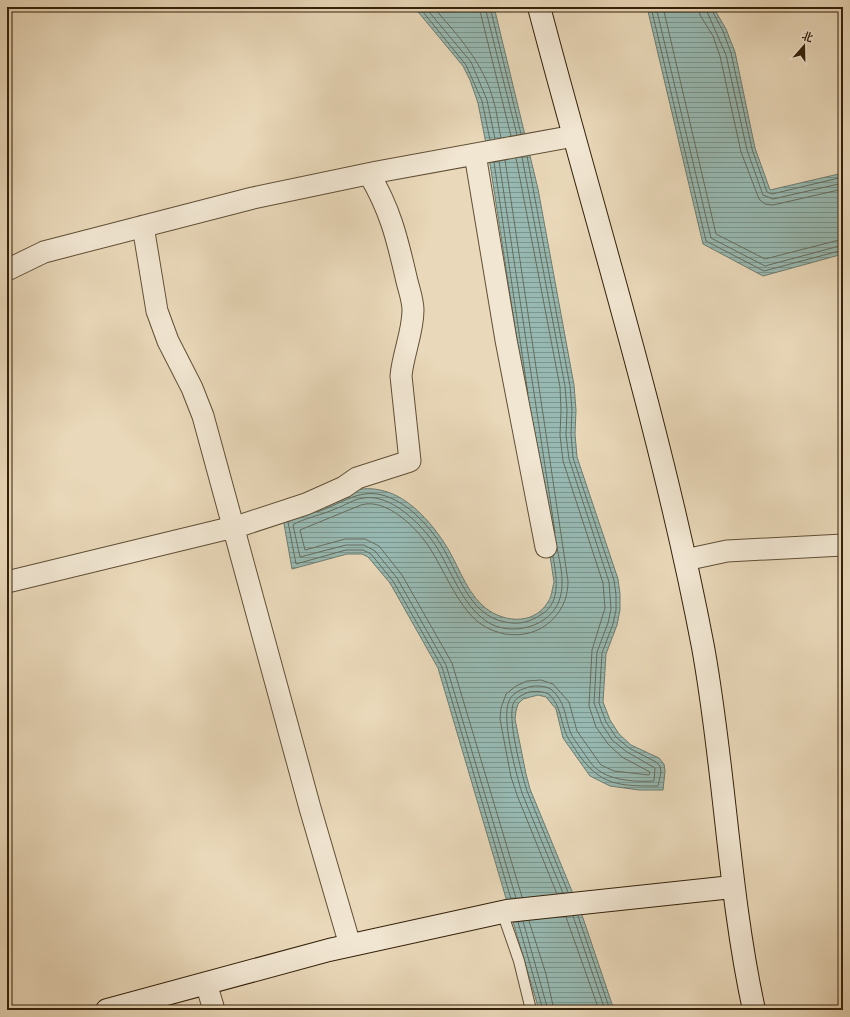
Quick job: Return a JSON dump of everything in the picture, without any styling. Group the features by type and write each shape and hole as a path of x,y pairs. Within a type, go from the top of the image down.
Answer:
{"main road":[{"path":"539,7 658,445 685,560 712,706 720,764 732,887 740,939 754,1010"},
{"path":"107,1010 350,945 504,912 732,887"}],"street":[{"path":"7,270 44,252 253,198 369,174 574,136"},
{"path":"481,153 506,340 546,547"},
{"path":"7,582 233,528 306,504 344,487 357,478 410,460 401,376 402,362 411,331 413,309 396,232 386,205 369,174"},
{"path":"143,226 156,311 168,341 192,388 203,416 310,808 350,945"},
{"path":"685,560 727,551 843,545"},
{"path":"206,983 214,1010"}],"lane":[{"path":"504,912 519,961 531,1010"}],"water":[{"path":"414,7 493,7 495,11 538,189 574,385 577,457 618,579 620,610 617,625 606,654 603,702 610,720 619,734 631,745 659,758 664,764 665,771 663,790 639,790 610,786 590,776 563,738 556,709 546,697 538,695 523,699 518,704 515,719 530,789 583,918 614,1010 539,1010 438,668 390,583 368,557 362,554 347,554 292,569 283,518 356,490 373,489 384,491 401,498 425,518 448,549 470,591 489,611 507,618 525,618 542,610 548,602 552,592 554,582 490,164 478,103 470,80 463,66"},
{"path":"647,7 713,7 726,29 735,52 755,148 770,190 843,173 843,254 763,276 703,244"}]}
